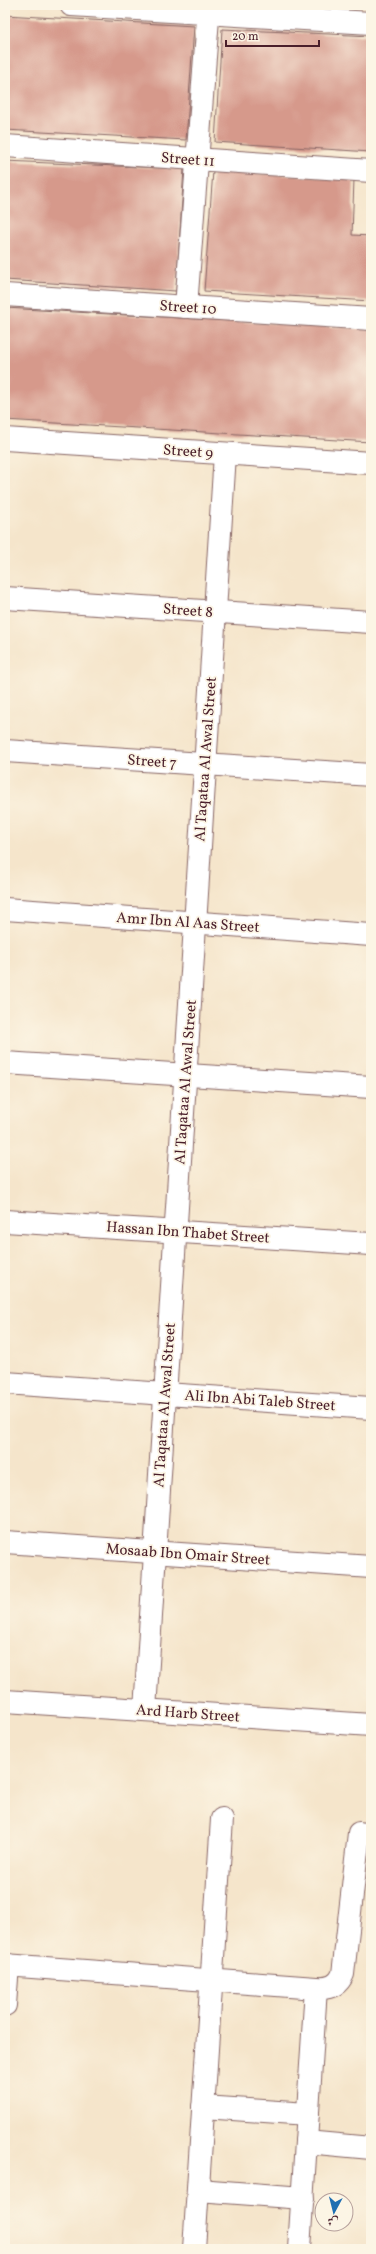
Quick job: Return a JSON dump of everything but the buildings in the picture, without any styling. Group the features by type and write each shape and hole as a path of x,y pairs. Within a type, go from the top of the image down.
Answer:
{"street":[{"path":"71,5 208,9 371,23"},
{"path":"186,307 208,9"},
{"name":"Street 11","path":"5,146 371,171"},
{"name":"Street 10","path":"5,296 371,319"},
{"name":"Street 9","path":"5,440 371,463"},
{"name":"Al Taqataa Al Awal Street","path":"145,1710 225,454"},
{"name":"Street 8","path":"5,598 371,622"},
{"name":"Street 7","path":"5,751 371,775"},
{"name":"Amr Ibn Al Aas Street","path":"5,909 371,935"},
{"path":"5,1063 371,1086"},
{"name":"Hassan Ibn Thabet Street","path":"5,1221 371,1244"},
{"name":"Ali Ibn Abi Taleb Street","path":"5,1383 371,1408"},
{"name":"Mosaab Ibn Omair Street","path":"5,1542 371,1567"},
{"name":"Ard Harb Street","path":"5,1701 371,1725"},
{"path":"194,2249 222,1819"},
{"path":"5,2005 7,1965 324,1989 336,1985 343,1974 359,1834"},
{"path":"299,2249 316,1988"},
{"path":"203,2107 308,2114"},
{"path":"306,2142 371,2148"},
{"path":"198,2190 303,2198"}]}
